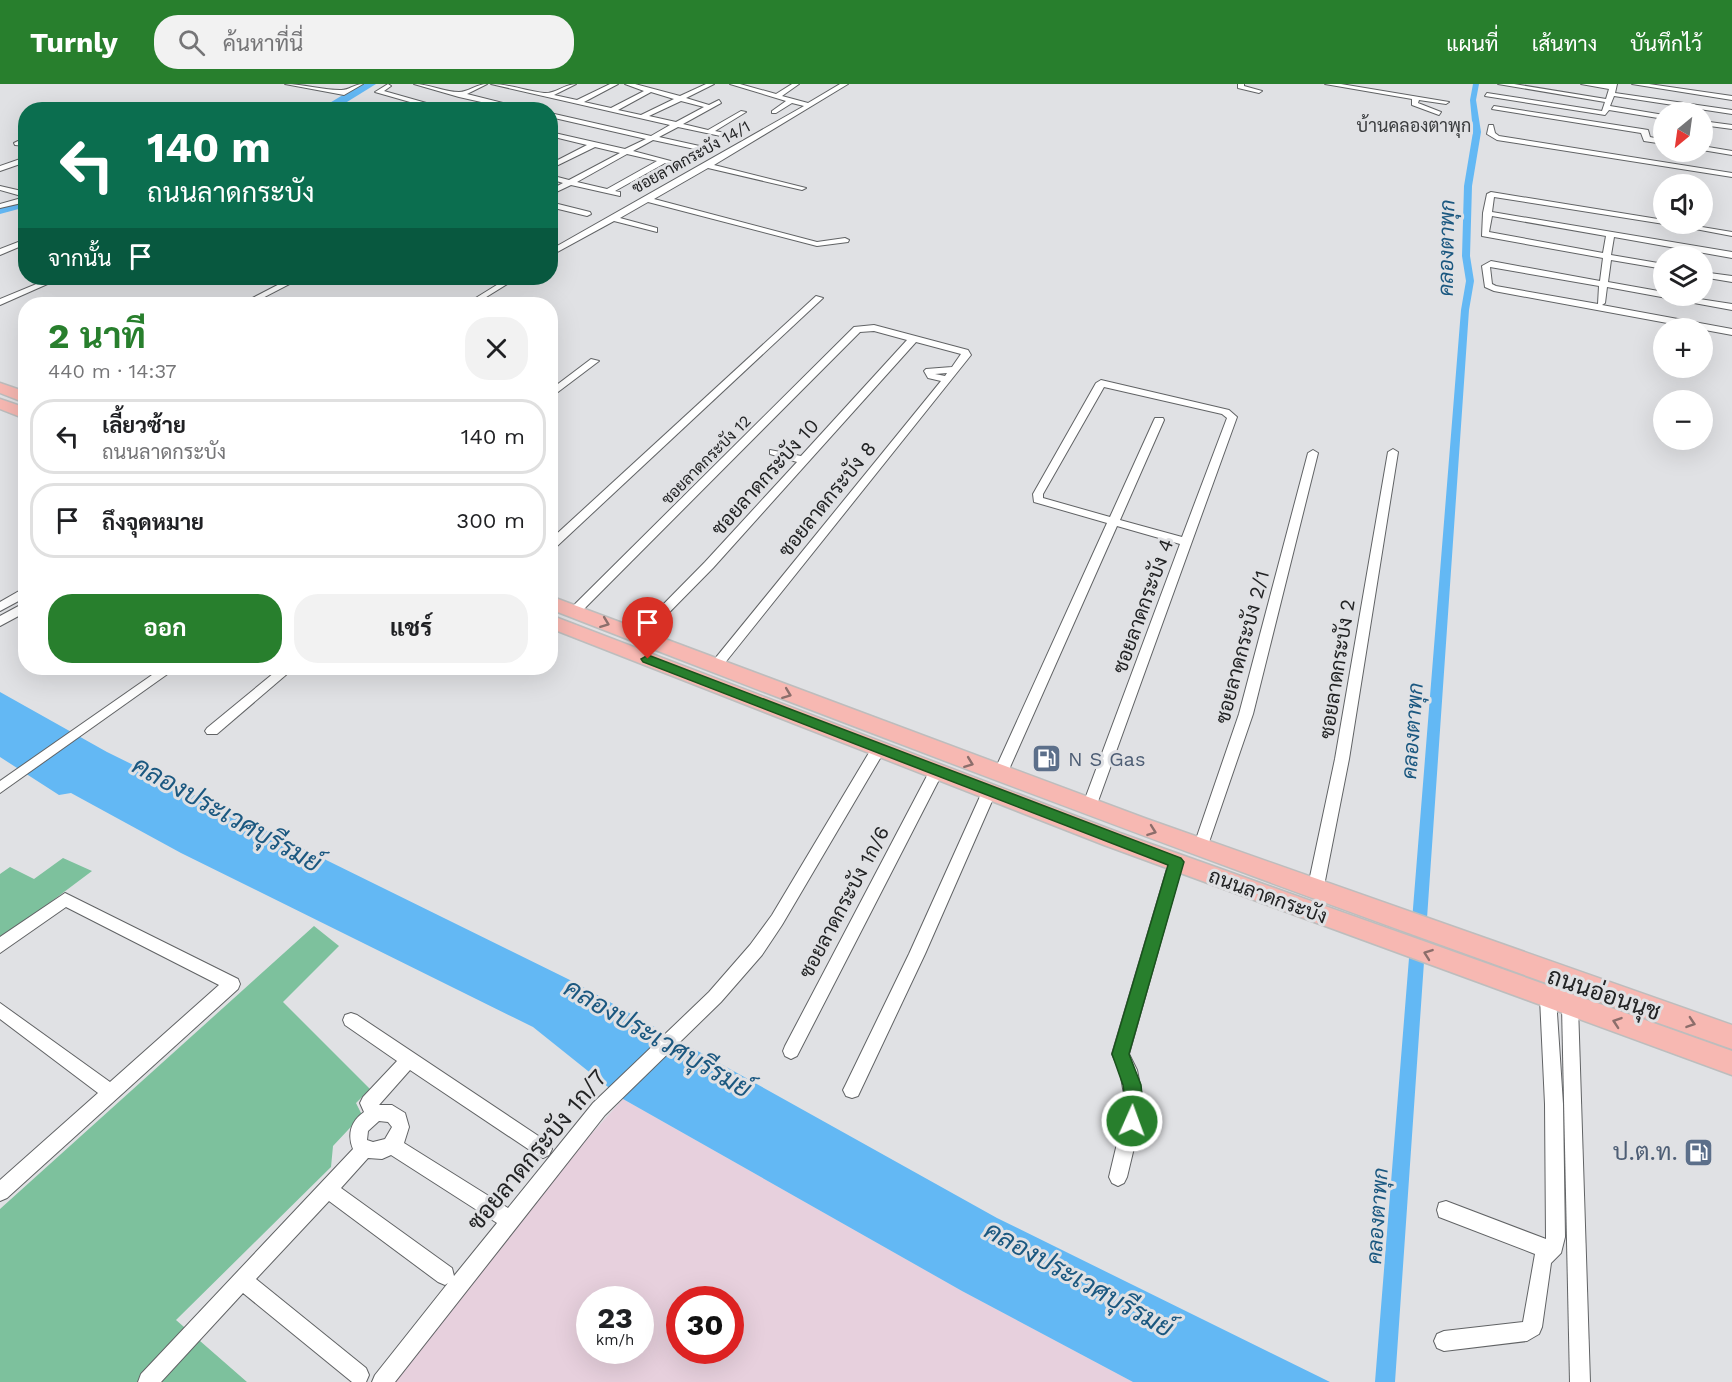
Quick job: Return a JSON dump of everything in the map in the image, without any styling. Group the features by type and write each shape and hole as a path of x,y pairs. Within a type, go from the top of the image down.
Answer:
{"main road":[{"path":"0,388 18,395"},
{"path":"0,404 18,411"},
{"name":"ถนนลาดกระบัง","path":"558,605 715,666 995,783 1176,862 1327,902 1477,950"},
{"name":"ถนนลาดกระบัง","path":"558,624 936,772 995,783 1089,807 1200,848 1327,902 1482,975"},
{"name":"ถนนอ่อนนุช","path":"1477,950 1732,1037"},
{"name":"ถนนอ่อนนุช","path":"1482,975 1732,1063"}],"street":[{"path":"288,84 344,93 360,84"},
{"path":"417,84 494,102"},
{"path":"444,102 484,84"},
{"path":"494,84 727,136"},
{"path":"518,89 528,84"},
{"path":"548,96 573,84"},
{"path":"558,112 615,84"},
{"path":"628,84 710,107"},
{"path":"642,117 711,84"},
{"path":"776,97 795,84"},
{"name":"ซอยลาดกระบัง 14/1","path":"558,250 845,84"},
{"path":"1241,84 1240,87 1257,93 1265,84"},
{"path":"1328,84 1446,102"},
{"path":"1502,84 1611,95 1732,112"},
{"path":"1584,84 1653,112"},
{"path":"1635,84 1732,97"},
{"path":"1656,84 1732,97"},
{"path":"388,86 378,92 411,102"},
{"path":"733,87 742,87 810,106"},
{"path":"1532,102 1540,87"},
{"path":"612,110 650,90"},
{"path":"558,189 710,107 723,94"},
{"path":"757,98 766,94"},
{"path":"1487,95 1602,113 1606,112 1611,95"},
{"path":"1416,97 1414,105 1439,113"},
{"path":"774,112 792,101"},
{"path":"709,132 748,102"},
{"path":"1494,108 1642,131 1645,132 1647,139 1653,140"},
{"path":"603,127 628,114"},
{"path":"558,117 700,149"},
{"path":"1713,124 1732,127"},
{"path":"1491,126 1491,134 1497,142 1543,142 1606,159 1732,175"},
{"path":"558,136 678,164"},
{"path":"558,163 594,144"},
{"path":"1713,150 1732,153"},
{"path":"558,179 612,193 663,160"},
{"path":"0,161 18,166"},
{"path":"0,169 18,162"},
{"path":"1700,162 1701,170"},
{"path":"706,165 802,188"},
{"path":"0,188 18,194"},
{"path":"1653,220 1491,194 1487,213 1487,235 1653,265"},
{"path":"645,199 818,244 845,240"},
{"path":"0,206 18,200"},
{"path":"558,206 587,214"},
{"path":"1487,213 1732,255"},
{"path":"612,218 654,230"},
{"path":"1713,231 1732,234"},
{"path":"1601,303 1610,234"},
{"path":"0,252 18,244"},
{"path":"1653,293 1491,264 1486,267 1488,285 1494,288 1732,332"},
{"path":"1713,276 1732,279"},
{"path":"0,302 40,285"},
{"path":"259,297 283,285"},
{"path":"482,297 501,285"},
{"path":"558,540 819,298"},
{"path":"1713,304 1732,307"},
{"name":"ซอยลาดกระบัง 12","path":"575,611 857,329 867,327 914,338"},
{"name":"ซอยลาดกระบัง 8","path":"715,666 966,355 962,351 914,338"},
{"name":"ซอยลาดกระบัง 10","path":"639,636 709,565 914,338"},
{"path":"558,389 594,361"},
{"path":"947,380 931,376 928,371 955,370"},
{"name":"ซอยลาดกระบัง 4","path":"1089,807 1232,417 1225,412 1180,400 1100,383 1037,498 1048,504 1114,522"},
{"path":"852,1090 917,954 1114,522 1158,420"},
{"path":"774,452 803,460"},
{"name":"ซอยลาดกระบัง 2","path":"1327,902 1342,759 1393,452"},
{"name":"ซอยลาดกระบัง 2/1","path":"1200,848 1246,714 1313,453"},
{"path":"1114,522 1187,542"},
{"path":"0,607 18,596"},
{"path":"0,622 18,611"},
{"path":"0,788 150,675"},
{"path":"212,731 280,675"},
{"path":"0,778 112,705"},
{"name":"ซอยลาดกระบัง 1ก/7","path":"382,1382 510,1220 550,1154 715,997 756,950 777,920 878,750"},
{"name":"ซอยลาดกระบัง 1ก/6","path":"791,1051 936,772"},
{"path":"1118,1177 1135,1106 1128,1070 1120,1054 1176,862"},
{"path":"0,946 65,899 231,981 232,985 0,1192"},
{"path":"1444,1341 1530,1330 1542,1259 1550,1250 1556,1237 1554,1104 1559,1002"},
{"path":"1559,1002 1580,1382"},
{"path":"0,1010 111,1093"},
{"path":"351,1020 550,1154"},
{"path":"374,1115 369,1103 409,1060"},
{"path":"391,1113 400,1120 400,1133 392,1145 378,1151 365,1149 358,1140 358,1133 365,1121 374,1115 391,1113"},
{"path":"392,1145 510,1220"},
{"path":"148,1381 365,1149"},
{"path":"327,1189 445,1275"},
{"path":"1446,1210 1550,1250"},
{"path":"242,1280 359,1375"}],"shaded area":[{"path":"623,1099 962,1291 1133,1382 391,1382 576,1151"}],"green space":[{"path":"63,858 92,871 0,940 0,874 10,867 34,879"},
{"path":"314,926 339,946 283,1002 370,1089 356,1103 362,1115 333,1146 331,1167 176,1320 247,1382 0,1382 0,1209"}],"water":[{"name":"คลองประเวศบุรีรมย์","path":"0,692 107,752 572,981 997,1218 1330,1382 1133,1382 962,1291 623,1099 533,1027 181,853 71,793 59,795 0,757"}],"waterway":[{"path":"338,102 370,84"},
{"name":"คลองตาพุก","path":"1385,1382 1465,310 1470,281 1466,256 1468,186 1477,132 1473,100 1476,84"},
{"path":"0,210 18,205"}],"place":[{"name":"N S Gas","path":"1047,759"},
{"name":"ป.ต.ท.","path":"1699,1152"}],"district":[{"name":"บ้านคลองตาพุก","path":"1414,125"}],"route":[{"path":"648,659 971,786 1176,862 1120,1054 1132,1085 1135,1106 1132,1121"}]}
